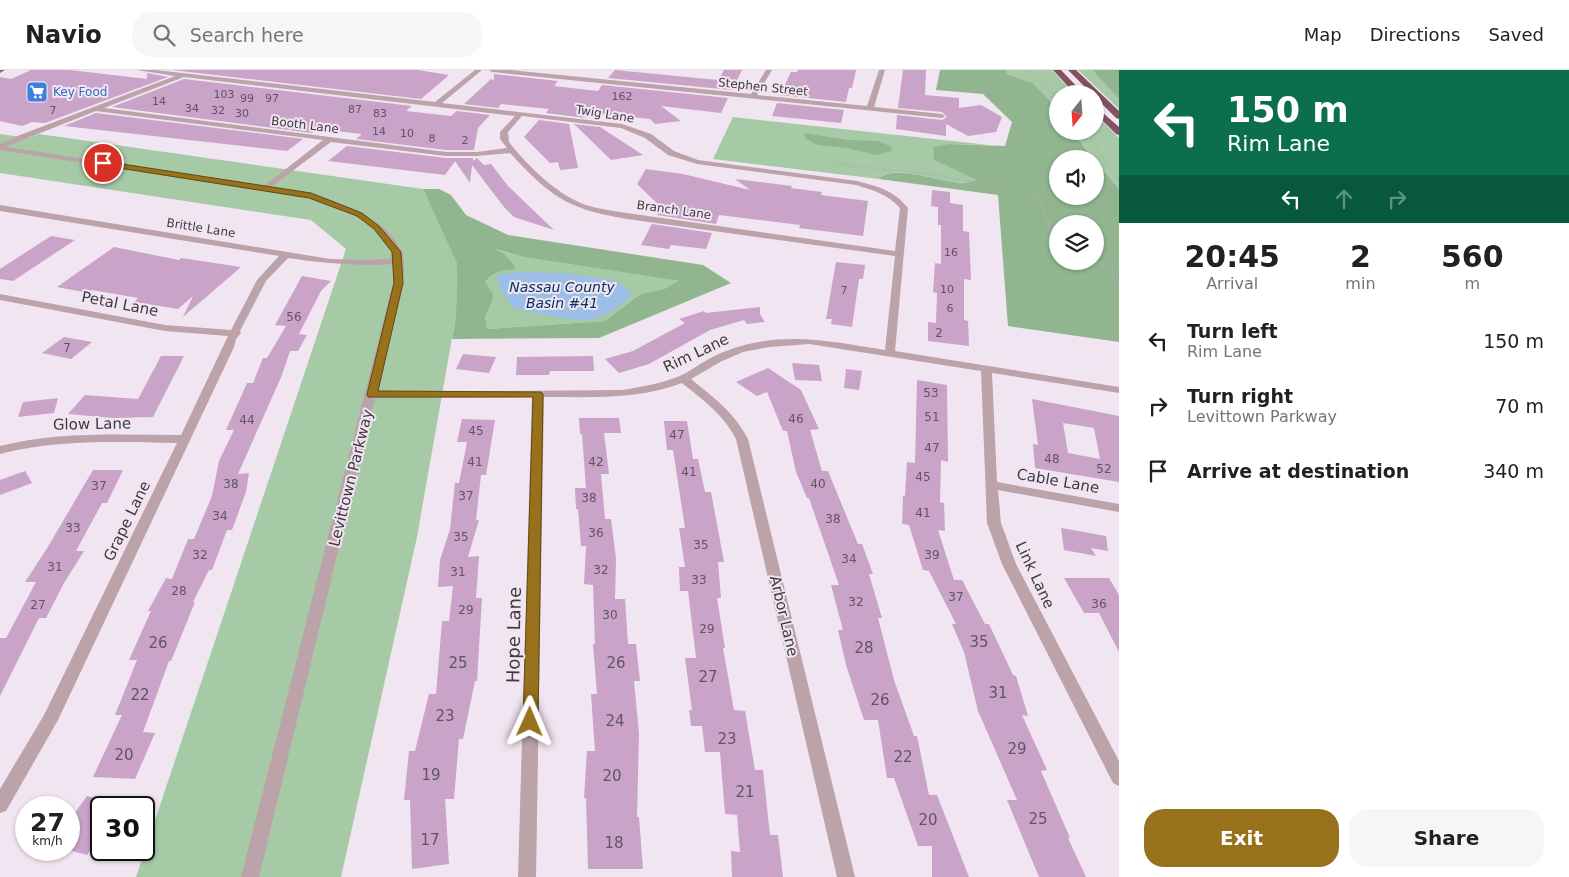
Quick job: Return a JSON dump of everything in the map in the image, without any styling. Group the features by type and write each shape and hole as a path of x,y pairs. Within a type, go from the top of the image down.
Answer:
{"highway":[{"path":"1057,70 1071,85"},
{"path":"1072,70 1119,116"},
{"path":"1104,117 1119,132"}],"street":[{"name":"Twig Lane","path":"140,70 632,128 648,136 671,153 697,162 857,183 878,189 894,196 904,208 890,353"},
{"path":"437,104 479,70"},
{"name":"Stephen Street","path":"492,70 942,116"},
{"path":"582,80 592,70"},
{"path":"753,97 769,70"},
{"path":"870,110 882,70"},
{"path":"0,148 43,128 149,90 183,75"},
{"name":"Booth Lane","path":"95,109 446,154 476,154 512,150"},
{"path":"512,150 503,135 520,114"},
{"path":"267,188 330,139"},
{"path":"0,148 311,196 359,214 388,241 396,252 399,261"},
{"name":"Branch Lane","path":"512,150 557,195 588,209 899,254"},
{"name":"Brittle Lane","path":"0,208 286,255 348,263 399,261"},
{"name":"Grape Lane","path":"0,805 50,720 229,347 231,339 262,280 286,255"},
{"name":"Levittown Parkway","path":"250,877 372,394 398,283 399,261"},
{"name":"Petal Lane","path":"0,297 165,328 236,332"},
{"name":"Rim Lane","path":"372,394 624,393 649,390 682,378 728,353 773,342 826,343 1119,390"},
{"name":"Link Lane","path":"986,369 994,523 1009,564 1119,778"},
{"name":"Arbor Lane","path":"682,378 722,410 733,422 742,439 846,877"},
{"name":"Hope Lane","path":"527,877 538,394"},
{"name":"Glow Lane","path":"0,450 21,444 65,439 185,439"},
{"name":"Cable Lane","path":"992,485 1119,508"}],"path":[{"path":"1024,70 1049,90"},
{"path":"1091,140 1119,181"},
{"path":"824,179 830,168 836,164 938,175 1035,196 1042,205 1049,227"},
{"path":"1104,267 1119,276"}],"green space":[{"path":"940,70 1006,70 1006,74 1033,83 1049,100 1049,140 1079,140 1087,150 1049,150 1049,205 1104,205 1104,171 1119,189 1119,342 1008,326 998,195 879,179 885,175 904,173 949,182 965,183 977,180 934,160 933,147 950,144 1005,146 1012,122 983,94 936,90"},
{"path":"1006,70 1052,70 1066,85 1049,85 1049,100 1033,83 1006,74"},
{"path":"1078,70 1092,70 1119,99 1119,109 1104,95 1104,85 1094,85"},
{"path":"1092,70 1119,70 1119,99"},
{"path":"733,117 989,145 950,144 934,160 978,180 961,183 905,173 886,175 879,179 713,159"},
{"path":"1104,123 1119,138 1119,189 1104,170 1104,150 1087,150 1079,140 1104,140"},
{"path":"804,133 848,140 878,141 892,147 891,151 876,155 847,148 818,145 806,139"},
{"path":"0,134 29,138 39,134 423,189 457,264 456,315 417,537 341,877 136,877 141,861 155,861 155,820 346,249 311,220 0,173"},
{"path":"423,189 439,189 451,195 466,215 508,235 703,265 731,283 599,338 452,339 456,315 457,264","holes":["495,249 523,257 679,281 664,289 640,294 605,321 487,329 485,317 492,302 493,294 485,282 498,272 514,270 515,266 504,254"]},
{"path":"490,248 523,257 680,281 664,289 640,294 605,321 487,329 485,317 492,302 485,282 498,272 514,270"}],"water":[{"name":"Nassau County Basin #41","path":"519,272 565,273 617,281 633,294 610,312 594,319 578,320 543,315 514,308 501,291 497,275"}],"building":[{"path":"31,70 70,70 147,79 147,73 168,77 45,123 32,122 22,126 0,121 0,77 11,79"},
{"path":"172,70 418,70 449,75 421,99"},
{"path":"615,70 718,80 724,70 742,70 732,90 608,78"},
{"path":"798,70 856,70 852,88 849,88 846,102 780,95 791,72 797,72"},
{"path":"903,70 926,70 925,95 959,98 959,108 981,105 1002,117 996,132 968,136 946,124 946,136 896,129 897,115 942,120 947,117 942,112 898,108"},
{"path":"494,74 558,81 554,86 598,91 602,85 728,98 721,113 661,106 681,121 655,124 650,119 575,111 586,118 546,113 549,109 501,104 498,108 464,104 491,79 494,80"},
{"path":"184,79 412,106 406,111 451,116 457,111 490,115 478,128 474,150 446,150 356,139 362,134 318,129 312,133 112,107"},
{"path":"777,103 844,110 841,123 772,116"},
{"path":"96,113 303,139 287,151 64,126"},
{"path":"539,120 569,124 578,168 560,170 558,162 550,163 524,137"},
{"path":"574,124 600,127 643,155 611,160"},
{"path":"347,146 446,158 473,158 473,161 477,158 484,165 491,164 508,186 554,230 514,217 472,165 470,183 455,161 445,175 328,161"},
{"path":"646,169 683,174 750,190 735,179 792,186 791,188 822,192 821,195 868,201 863,236 799,228 800,225 719,215 716,224 657,215 661,207 637,184"},
{"path":"932,190 950,192 950,203 963,205 963,231 969,232 971,280 964,279 964,320 968,321 969,346 928,341 928,322 936,323 937,293 933,292 935,263 941,264 941,225 938,225 938,207 931,206"},
{"path":"652,224 712,233 706,249 671,245 669,249 641,245"},
{"path":"51,236 75,240 13,281 0,279 0,269"},
{"path":"114,247 179,260 181,258 241,267 183,317 193,296 178,309 134,302 138,298 92,290 88,293 57,287"},
{"path":"836,262 865,265 863,279 859,279 852,327 831,324 832,319 826,319"},
{"path":"302,276 331,281 321,291 299,334 307,335 298,351 290,351 282,375 238,474 249,473 246,492 232,530 227,530 212,570 209,570 193,602 195,602 171,661 169,661 143,732 155,733 135,779 93,777 122,715 115,715 137,660 129,660 151,611 148,611 166,578 172,579 188,539 194,539 212,496 219,461 234,430 226,430 247,383 253,383 263,358 267,358 286,326 275,325"},
{"path":"760,307 760,314 765,322 747,324 744,320 710,330 649,364 619,373 605,359 633,351 685,323 679,319 704,311 706,313"},
{"path":"64,337 92,342 71,359 42,353"},
{"path":"463,354 496,357 489,373 456,369"},
{"path":"161,356 184,356 153,417 113,418 68,414 85,395 138,399"},
{"path":"593,356 594,371 550,371 549,375 516,375 517,357"},
{"path":"792,363 819,365 822,381 795,380"},
{"path":"768,368 801,390 819,429 810,430 822,471 828,471 858,544 862,544 873,574 869,574 882,618 878,618 894,680 914,736 917,736 929,795 937,795 969,877 932,877 932,846 918,846 894,778 887,778 878,720 864,720 846,665 838,630 843,630 831,585 839,585 809,498 807,498 796,472 787,431 783,431 767,392 757,396 736,382"},
{"path":"846,369 862,371 859,390 844,388"},
{"path":"917,380 947,385 948,462 941,460 940,502 944,503 945,531 938,530 954,580 962,580 985,624 989,624 1013,675 1016,676 1028,716 1022,715 1047,770 1041,771 1086,877 1039,877 1007,800 1017,800 978,711 964,652 952,624 956,624 929,571 923,570 909,525 902,524 907,462 915,463"},
{"path":"58,398 54,413 18,417 23,402"},
{"path":"1032,399 1119,416 1119,482 1035,468 1033,444 1038,445","holes":["1063,423 1094,428 1100,459 1068,453"]},
{"path":"579,418 619,418 621,433 604,433 609,474 601,474 605,519 611,519 616,559 615,599 625,599 628,644 636,644 640,681 634,681 639,734 637,817 639,817 643,869 588,869 586,798 584,798 587,751 595,751 591,694 597,694 593,644 595,644 593,585 584,584 586,546 581,546 578,509 576,509 575,488 586,488"},
{"path":"462,419 495,420 486,475 481,475 476,520 479,520 468,557 479,556 476,598 482,598 477,681 475,681 463,739 459,739 454,799 445,799 449,864 412,869 410,800 404,800 409,751 415,751 429,694 436,694 442,621 449,621 453,586 438,587 440,560 450,529 455,483 459,483 467,442 457,442"},
{"path":"664,421 687,421 693,459 698,459 705,492 711,492 724,562 718,562 721,598 717,598 725,648 723,648 734,710 745,711 755,770 763,770 770,835 778,835 783,877 732,877 731,851 740,852 737,815 725,814 720,752 705,752 702,726 691,726 689,710 692,710 685,658 696,658 688,591 680,591 679,567 685,567 679,528 685,528 673,450 667,450"},
{"path":"93,470 123,470 107,503 102,503 76,551 84,551 64,583 46,618 39,618 0,696 0,638 6,638 36,582 25,582"},
{"path":"25,471 32,483 0,495 0,480"},
{"path":"1061,528 1106,536 1108,551 1091,548 1096,556 1064,550"},
{"path":"1064,578 1109,578 1119,595 1119,652 1099,613 1084,613"},
{"path":"87,796 90,797 90,851 87,855 80,853 80,806"}],"place":[{"name":"Key Food","path":"37,92"}],"route":[{"path":"103,163 285,190 311,196 359,214 376,228 396,252 399,268 398,283 372,394 538,394 530,722"}]}
